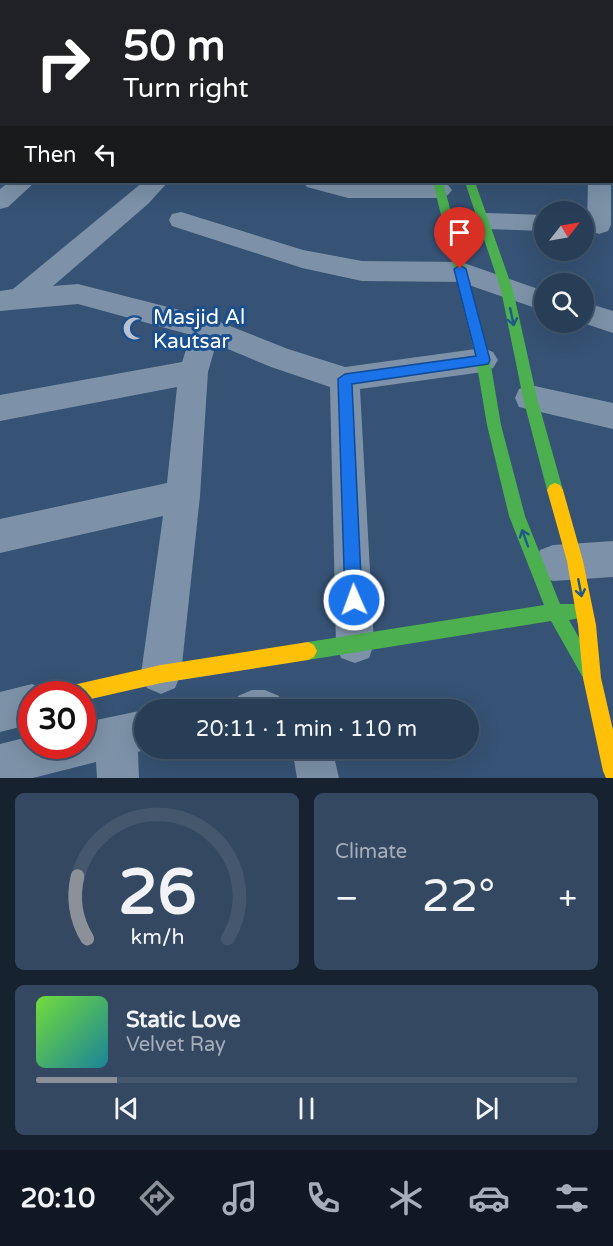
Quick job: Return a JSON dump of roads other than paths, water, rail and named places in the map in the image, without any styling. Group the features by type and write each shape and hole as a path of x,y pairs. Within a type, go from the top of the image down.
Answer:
{"street":[{"path":"0,201 22,183"},
{"path":"11,300 140,198 155,183"},
{"path":"319,183 348,190 439,186 483,360 494,425 517,516 555,612 592,678"},
{"path":"470,183 507,290 530,398 575,561 585,611 592,678 613,771"},
{"path":"598,227 599,183"},
{"path":"181,220 302,259 362,271 461,272 534,298"},
{"path":"485,221 534,223"},
{"path":"11,300 78,294 207,328 281,359 345,379 483,360"},
{"path":"594,316 613,322"},
{"path":"161,674 183,496 193,372 207,328"},
{"path":"0,408 193,372"},
{"path":"345,379 355,645"},
{"path":"530,398 613,416"},
{"path":"0,536 183,496"},
{"path":"535,564 613,559"},
{"path":"96,689 161,674 555,612 585,611"},
{"path":"0,712 18,708"},
{"path":"0,765 105,739 117,778"},
{"path":"315,759 318,778"}],"place":[{"name":"Masjid Al Kautsar","path":"135,329"}]}
